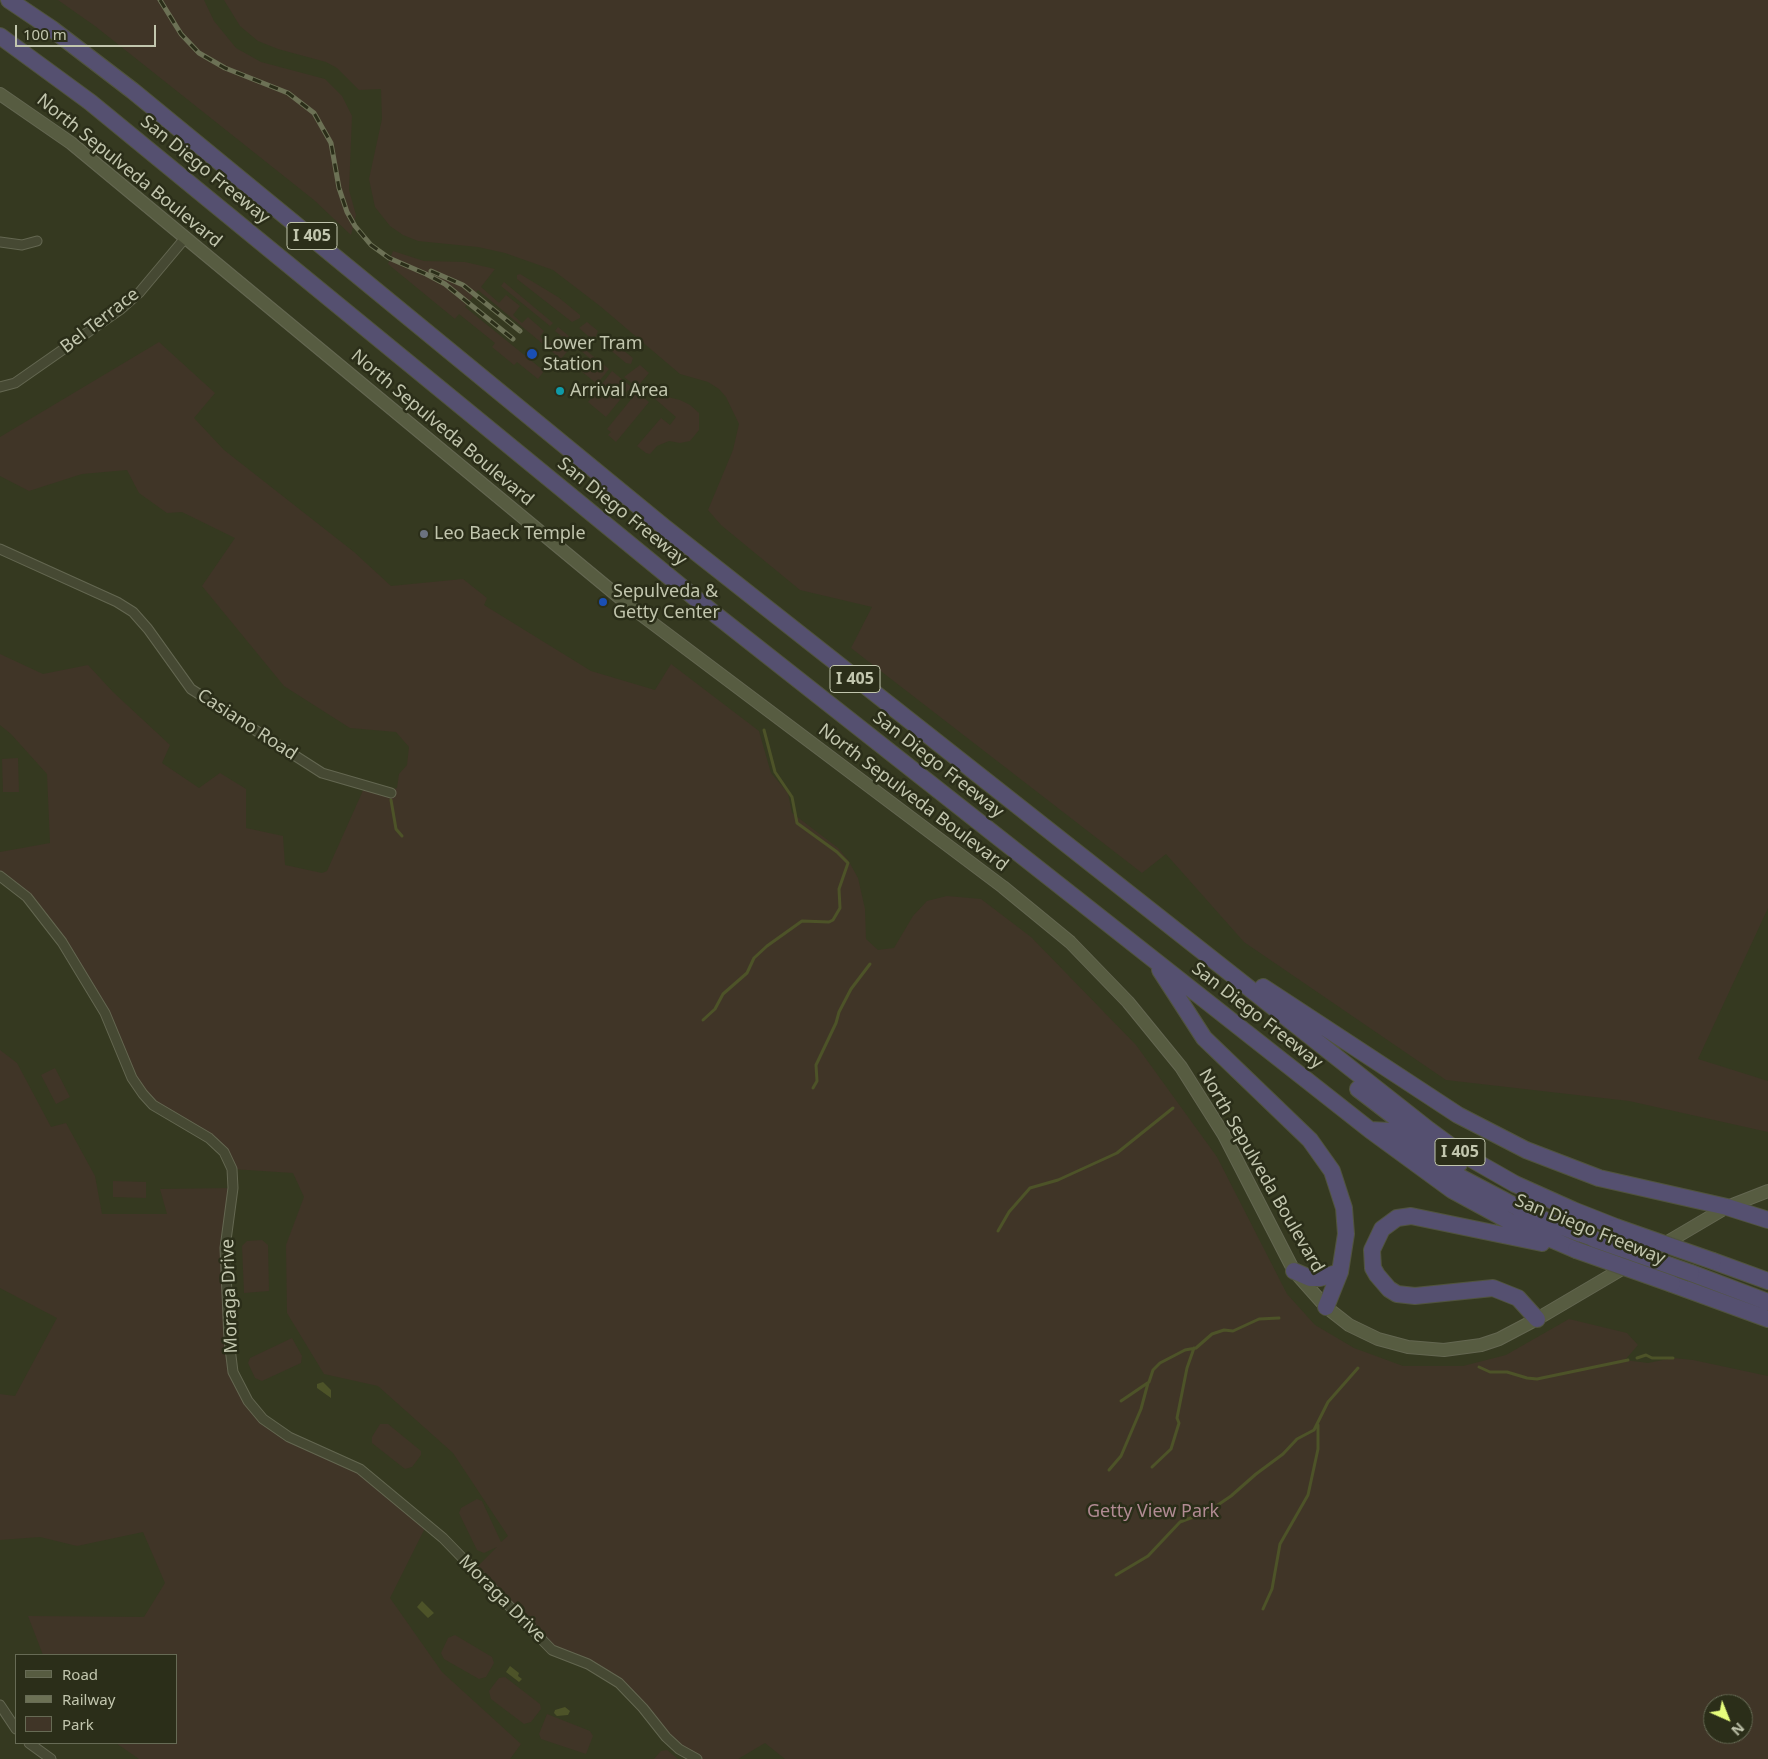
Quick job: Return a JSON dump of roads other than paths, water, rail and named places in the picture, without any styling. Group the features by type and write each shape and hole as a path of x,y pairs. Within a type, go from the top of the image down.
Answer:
{"highway":[{"name":"San Diego Freeway","path":"10,0 59,34 148,103 648,514 846,673 1459,1152 1605,1233 1702,1267 1768,1281"},
{"name":"San Diego Freeway","path":"0,36 97,108 585,508 822,699 1370,1130 1452,1190 1509,1221 1576,1250 1768,1319"},
{"path":"1168,923 1424,1094 1482,1129 1526,1150 1600,1178 1727,1207 1768,1220"},
{"path":"1152,958 1204,1038 1310,1140 1326,1161 1341,1194 1346,1220 1346,1246 1340,1272 1326,1307"},
{"path":"1370,1130 1390,1131 1456,1175 1532,1215 1605,1233 1768,1292"},
{"path":"1537,1319 1518,1298 1493,1288 1415,1296 1397,1294 1382,1283 1373,1268 1372,1250 1378,1235 1388,1223 1397,1218 1418,1216 1576,1250"},
{"path":"1702,1267 1768,1302"},
{"path":"1294,1271 1310,1278 1320,1278 1340,1272"}],"main road":[{"name":"North Sepulveda Boulevard","path":"0,94 71,143 631,607 1003,887 1070,942 1128,1002 1187,1075 1229,1143 1294,1271 1326,1307 1349,1325 1378,1339 1426,1350 1462,1349 1481,1345 1499,1339 1537,1319 1727,1207 1768,1191"}],"street":[{"name":"Bel Terrace","path":"0,387 15,383 121,308 139,293 186,238"},
{"path":"0,242 22,245 37,241"},
{"name":"Casiano Road","path":"0,549 117,602 133,612 148,629 192,689 322,773 391,793"},
{"name":"Moraga Drive","path":"0,876 27,897 62,942 105,1013 132,1078 143,1094 153,1105 208,1138 224,1152 232,1170 233,1188 225,1248 229,1340 234,1372 248,1400 264,1418 289,1437 360,1469 443,1538 552,1650 588,1664 619,1683 643,1708 666,1737 679,1749 697,1759"},
{"path":"0,1706 15,1728"},
{"path":"30,1744 51,1759"}],"waterway":[{"path":"703,1020 715,1009 723,994 747,973 754,958 767,946 802,921 829,922 833,920 840,908 839,889 848,863 837,852 797,823 792,797 775,772 764,730"},
{"path":"391,800 396,829 402,836"},
{"path":"813,1088 817,1081 816,1065 836,1023 839,1012 851,989 870,964"},
{"path":"998,1231 1009,1212 1030,1188 1058,1180 1117,1153 1173,1108"},
{"path":"1121,1401 1149,1382 1153,1370 1160,1363 1185,1350 1196,1348 1212,1334 1224,1330 1233,1331 1259,1319 1279,1318"},
{"path":"1152,1467 1171,1449 1179,1423 1177,1418 1187,1368 1194,1348"},
{"path":"1637,1358 1646,1355 1652,1358 1673,1358"},
{"path":"1479,1367 1490,1372 1507,1372 1537,1379 1628,1360"},
{"path":"1116,1575 1148,1556 1180,1522 1209,1511 1231,1496 1283,1454 1297,1439 1314,1430 1328,1402 1358,1368"},
{"path":"1109,1470 1121,1456 1141,1409 1148,1383"},
{"path":"1263,1609 1272,1589 1280,1544 1308,1495 1318,1449 1318,1425"}],"railway":[{"path":"160,0 181,34 199,53 225,68 288,93 314,113 331,143 339,188 347,212 355,226 371,245 389,258 445,284 513,339"},
{"path":"431,271 463,285 520,331"}],"place":[{"name":"Lower Tram Station","path":"532,354"},
{"name":"Arrival Area","path":"560,391"},
{"name":"Leo Baeck Temple","path":"424,534"},
{"name":"Sepulveda & Getty Center","path":"603,602"}],"park label":[{"name":"Getty View Park","path":"1153,1512"}]}
